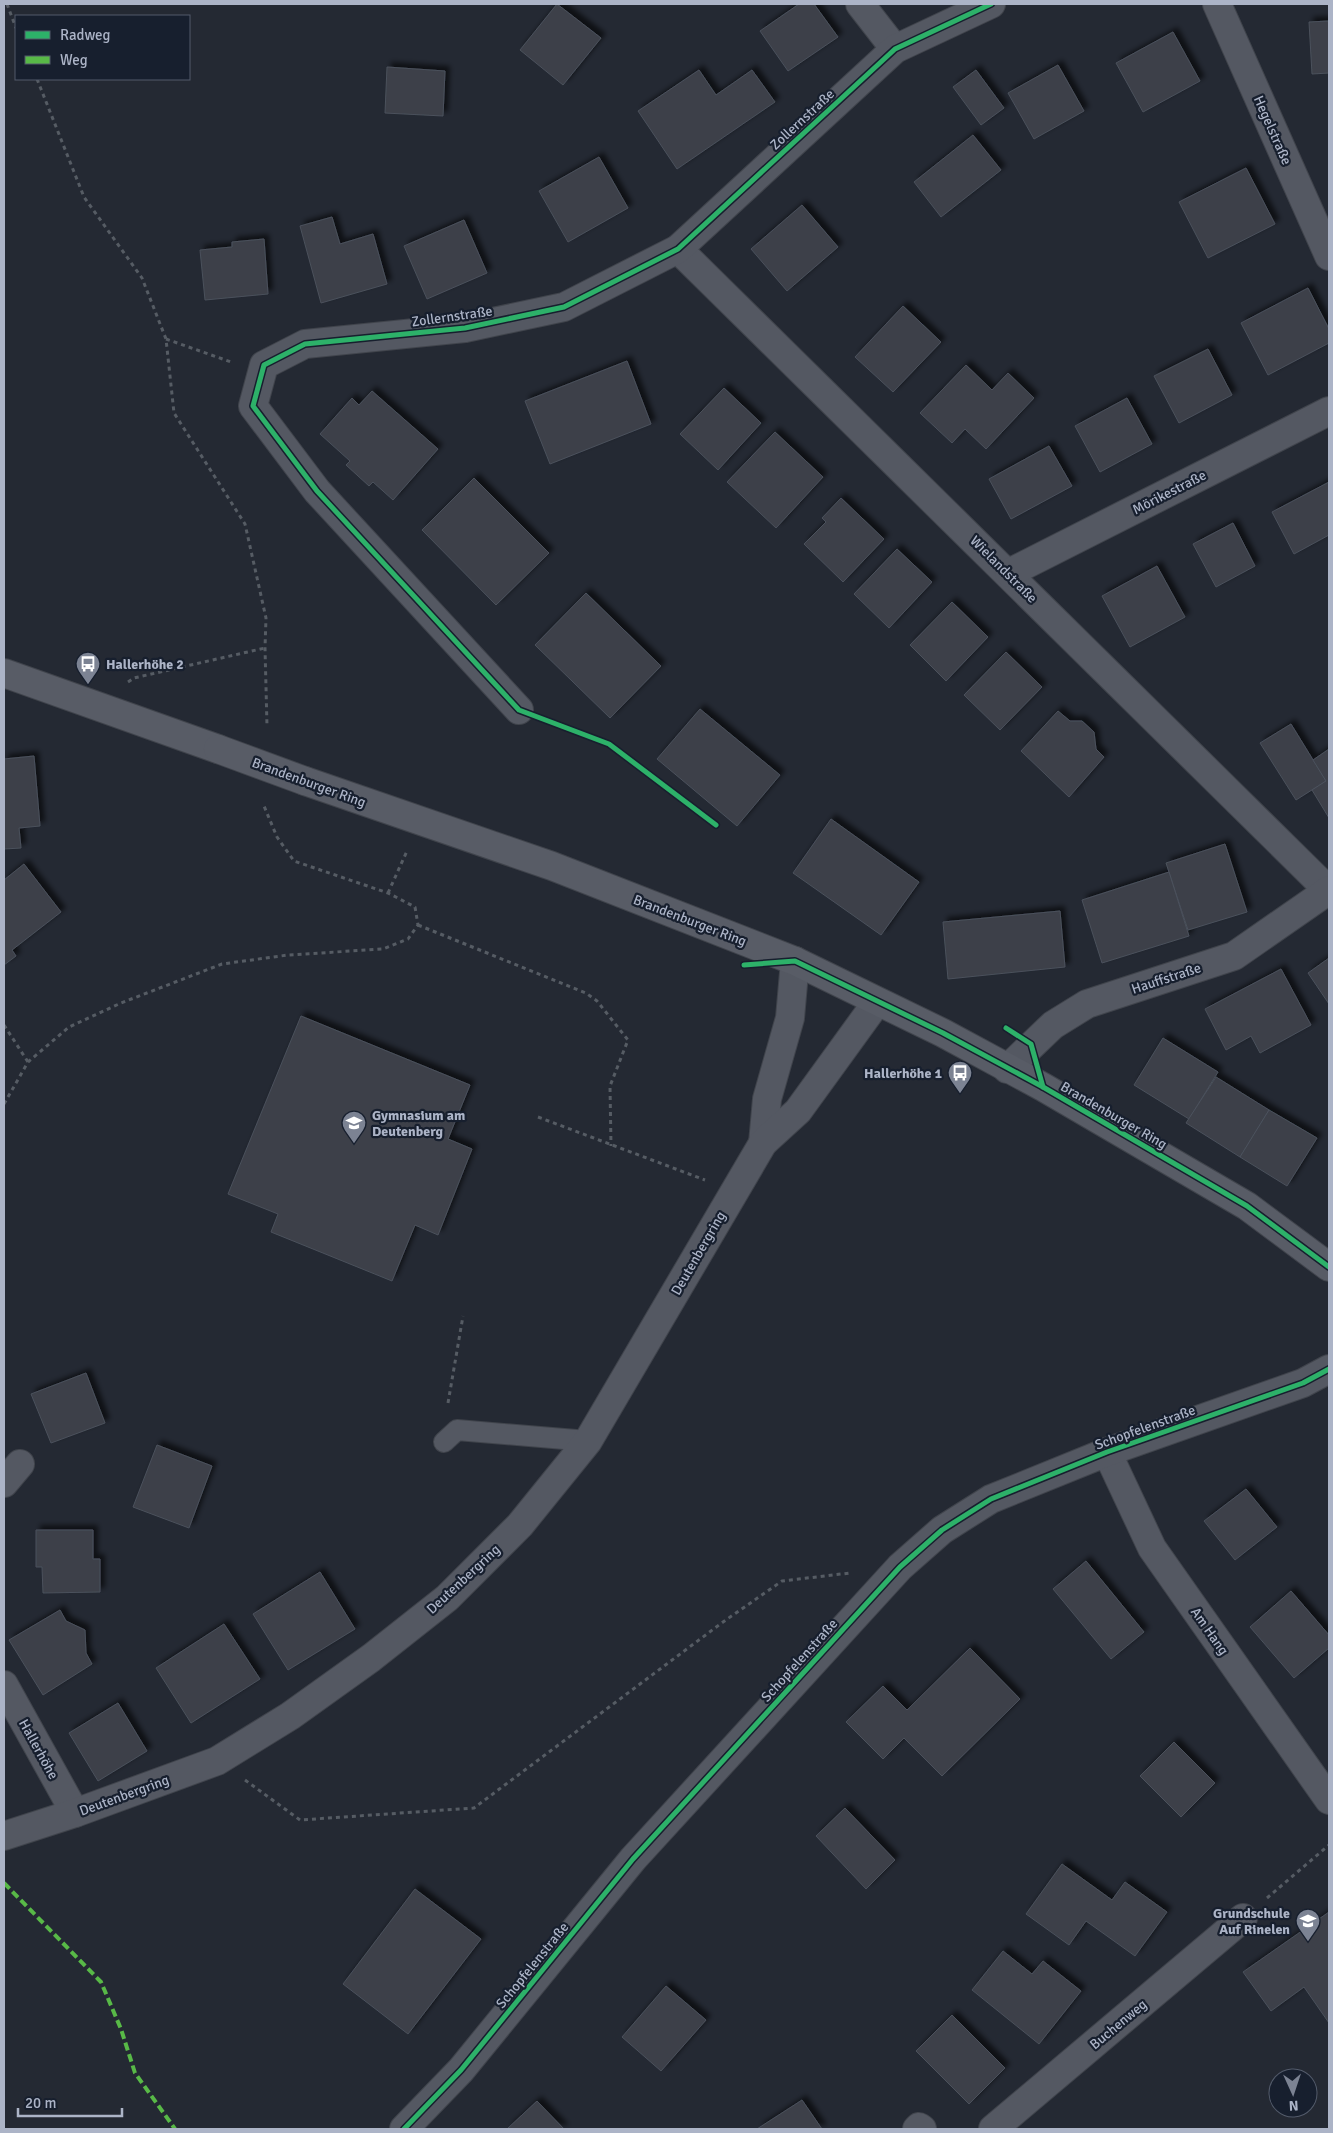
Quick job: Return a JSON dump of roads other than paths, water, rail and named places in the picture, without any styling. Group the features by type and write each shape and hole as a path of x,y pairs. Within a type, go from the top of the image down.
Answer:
{"street":[{"path":"860,4 895,49"},
{"name":"Zollernstraße","path":"519,710 317,491 253,406 264,365 305,344 465,328 564,307 678,250 895,49 991,4"},
{"name":"Hegelstraße","path":"1217,4 1329,256"},
{"name":"Wielandstraße","path":"678,250 1009,573 1329,891"},
{"name":"Mörikestraße","path":"1009,573 1329,412"},
{"name":"Brandenburger Ring","path":"4,673 305,781 552,866 795,961 943,1033 1043,1087 1247,1206 1329,1267"},
{"name":"Hauffstraße","path":"1007,1069 1053,1025 1087,1004 1234,956 1329,891"},
{"name":"Deutenbergring","path":"763,1143 767,1099 790,1018 795,961"},
{"name":"Deutenbergring","path":"4,1836 75,1813 217,1760 290,1716 371,1658 446,1598 520,1526 588,1441 763,1143 798,1111 877,1002"},
{"name":"Schopfelenstraße","path":"404,2129 461,2070 633,1859 900,1567 942,1530 991,1499 1107,1452 1304,1383 1329,1369"},
{"name":"Am Hang","path":"1107,1452 1152,1548 1329,1800"},
{"name":"Hallerhöhe","path":"4,1685 75,1813"},
{"name":"Buchenweg","path":"993,2129 1243,1918"}],"lane":[{"path":"451,1436 588,1441"}],"place":[{"name":"Hallerhöhe 2","path":"88,685"},
{"name":"Hallerhöhe 1","path":"960,1094"},
{"name":"Gymnasium am Deutenberg","path":"354,1144"},
{"name":"Grundschule Auf Rinelen","path":"1308,1942"}]}
